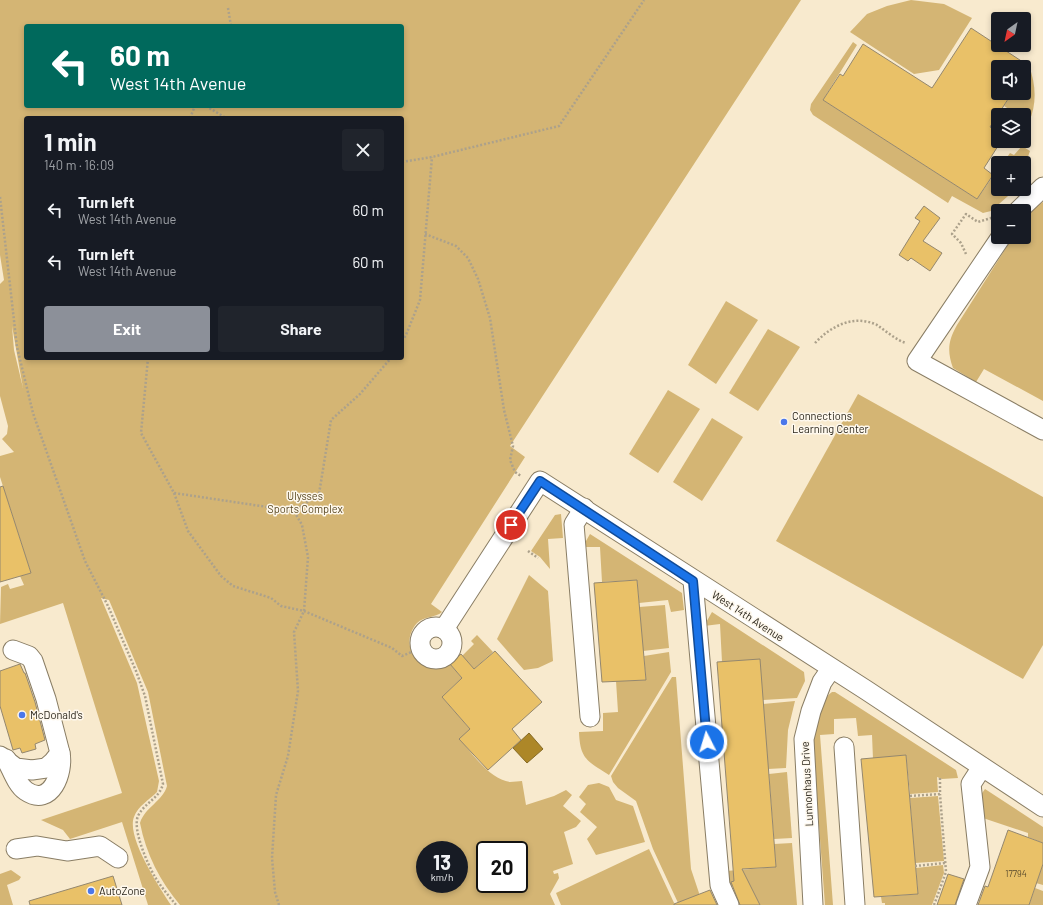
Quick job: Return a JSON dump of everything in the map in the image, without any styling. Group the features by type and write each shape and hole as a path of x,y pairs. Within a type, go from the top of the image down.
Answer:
{"street":[{"path":"1025,204 1043,187"},
{"path":"996,244 917,361 1043,430"},
{"name":"West 14th Avenue","path":"444,629 540,481 584,508 693,581 1043,807"},
{"path":"584,508 574,524 590,717"},
{"path":"693,581 720,885 729,905"},
{"path":"439,627 444,629 448,632 452,641 450,651 447,655 438,659 432,659 427,656 420,648 421,637 428,628 439,627"},
{"path":"3,758 20,786 38,796 47,792 58,778 62,763 46,699 32,661 29,656 13,650"},
{"name":"Lunnonhaus Drive","path":"813,905 804,740 811,711 822,682 831,669"},
{"path":"844,747 855,905"},
{"path":"3,758 16,768 32,770 46,768 54,762 60,753"},
{"path":"966,905 980,867 971,784 982,767"},
{"path":"16,849 37,846 67,851 100,846 118,858"}],"path":[{"path":"404,162 432,157 558,126 644,0"},
{"path":"228,8 231,24"},
{"path":"209,108 223,116"},
{"path":"404,338 420,300 432,157"},
{"path":"0,197 17,348 33,413 84,561 108,606 145,696 163,784 160,793 138,816 136,826 144,852 156,878 176,905"},
{"path":"967,256 961,243 952,234 966,214 978,222 991,218"},
{"path":"425,234 456,246 468,258 478,279 490,318 504,410 513,446 510,460 515,472"},
{"path":"815,343 825,332 852,320 875,325 905,344 911,342"},
{"path":"148,360 141,433 174,493 188,531 221,576 233,586 271,598 281,606 304,611 392,648 402,656 420,648"},
{"path":"174,493 294,511 319,494 331,420 360,394 389,360"},
{"path":"279,905 275,892 272,858 276,795 288,756 298,691 294,632 304,611 308,557 302,525 294,511"},
{"path":"528,551 538,558"},
{"path":"934,905 946,872 940,777"},
{"path":"910,796 940,794"},
{"path":"915,866 945,863"}],"green space":[{"name":"Ulysses Sports Complex","path":"0,0 801,0 510,446 525,457 431,604 442,612 420,621 411,632 411,649 415,657 429,666 439,667 450,664 462,678 442,697 470,729 460,739 482,765 502,780 510,782 522,781 526,805 554,796 566,790 572,795 563,806 581,821 576,827 564,832 573,864 553,871 554,874 558,873 559,878 550,894 555,905 180,905 160,877 155,867 146,846 140,823 142,817 162,796 167,786 148,692 109,600 101,598 137,683 159,781 157,792 141,806 134,817 133,826 135,837 145,862 171,905 148,905 122,822 70,839 63,830 41,820 122,793 63,603 0,624 1,587 8,584 10,589 24,585 20,576 31,573 0,477 0,456 14,452 2,439 7,434 8,426 0,396 0,284 4,280 0,255","holes":["12,326 23,388 14,350"]},
{"path":"911,0 944,4 972,18 939,70 914,74 850,32 867,14 887,6"},
{"path":"853,42 857,45 823,100 977,199 991,179 991,196 1008,196 999,204 991,204 991,211 983,213 952,196 948,203 813,115 810,110 811,104"},
{"path":"1031,73 1035,94 1031,117 1031,108 1007,108 1004,106 1008,100 1031,100"},
{"path":"1020,148 1025,148 1030,151 1028,156 1008,156 1010,153 1014,155"},
{"path":"1043,202 1043,401 984,369 976,382 953,368 949,351 950,341 957,325 1009,244 1031,244 1031,212"},
{"path":"726,301 758,320 716,384 688,365"},
{"path":"768,329 800,347 758,411 729,393"},
{"path":"668,390 700,409 658,473 629,454"},
{"path":"858,394 1043,497 1043,645 1023,679 776,541"},
{"path":"712,418 743,437 702,501 673,482"},
{"path":"561,514 563,538 548,539 550,569 540,557 531,551 555,515"},
{"path":"590,534 682,593 684,610 671,612 668,600 639,603 637,580 602,582 600,547 586,547 586,541"},
{"path":"529,575 548,591 553,661 538,668 524,670 497,639"},
{"path":"665,605 669,648 643,651 639,607"},
{"path":"712,612 804,672 805,681 797,698 763,700 722,662 720,624 704,626"},
{"path":"477,635 493,652 474,669 462,656 474,644 471,641"},
{"path":"669,652 671,672 609,775 586,759 581,749 579,732 603,731 603,713 618,712 616,681 646,680 644,656"},
{"path":"672,677 676,677 691,869 703,905 679,905 653,849 636,801 618,788 613,782 611,776"},
{"path":"832,692 835,692 956,770 958,778 942,779 937,777 938,792 910,794 906,755 873,759 872,735 858,736 856,718 834,719 834,734 820,735 833,905 825,905 813,746 814,732 820,709 823,702"},
{"path":"795,701 788,730 786,768 768,769 763,704"},
{"path":"787,772 792,838 774,839 769,774"},
{"path":"599,783 609,787 616,800 633,806 645,842 596,855 587,839 597,827 580,812 586,804 579,797 588,785"},
{"path":"985,789 1043,827 1043,843 1028,837 1028,833 980,817 980,796"},
{"path":"938,796 944,861 915,863 910,798"},
{"path":"792,843 797,905 760,905 746,878 731,886 726,871 776,867 774,844"},
{"path":"649,849 675,905 561,905 556,893"},
{"path":"1043,864 1043,885 1036,883"},
{"path":"943,865 944,873 932,905 885,905 885,903 882,903 881,897 918,894 916,868"},
{"path":"11,870 21,877 19,880 7,885 13,905 0,905 0,874"},
{"path":"1035,888 1043,891 1043,905 1029,905"}],"shaded area":[{"path":"529,733 543,749 527,763 513,748"}],"building":[{"path":"971,28 991,41 991,52 1008,52 1020,60 991,60 991,100 1007,100 1002,108 991,108 991,148 997,148 984,168 991,173 991,178 977,199 823,100 840,74 843,76 863,44 932,88"},
{"path":"924,206 940,218 923,241 942,253 930,271 911,258 908,261 899,255 920,221 915,218"},
{"path":"3,486 31,573 0,582 0,487"},
{"path":"637,580 646,680 602,682 594,583"},
{"path":"495,651 542,702 512,729 521,740 488,770 459,739 470,729 442,697 462,678 450,664 461,654 474,669"},
{"path":"760,659 776,867 742,869 760,905 740,905 731,882 734,881 717,662"},
{"name":"McDonald's","path":"20,664 25,673 35,702 45,740 35,744 36,749 22,753 20,748 13,750 0,706 0,671"},
{"path":"906,755 918,894 874,897 861,759"},
{"path":"1008,830 1043,843 1043,864 1029,905 978,905 985,886 988,887"},
{"path":"948,874 964,879 955,905 937,905"},
{"name":"AutoZone","path":"113,876 122,905 30,905 29,901"},
{"path":"710,890 717,905 674,905 674,904"}],"place":[{"name":"Connections Learning Center","path":"784,422"},
{"name":"McDonald's","path":"22,715"},
{"name":"AutoZone","path":"91,891"}],"route":[{"path":"511,525 540,481 584,508 693,581 707,742"}]}
